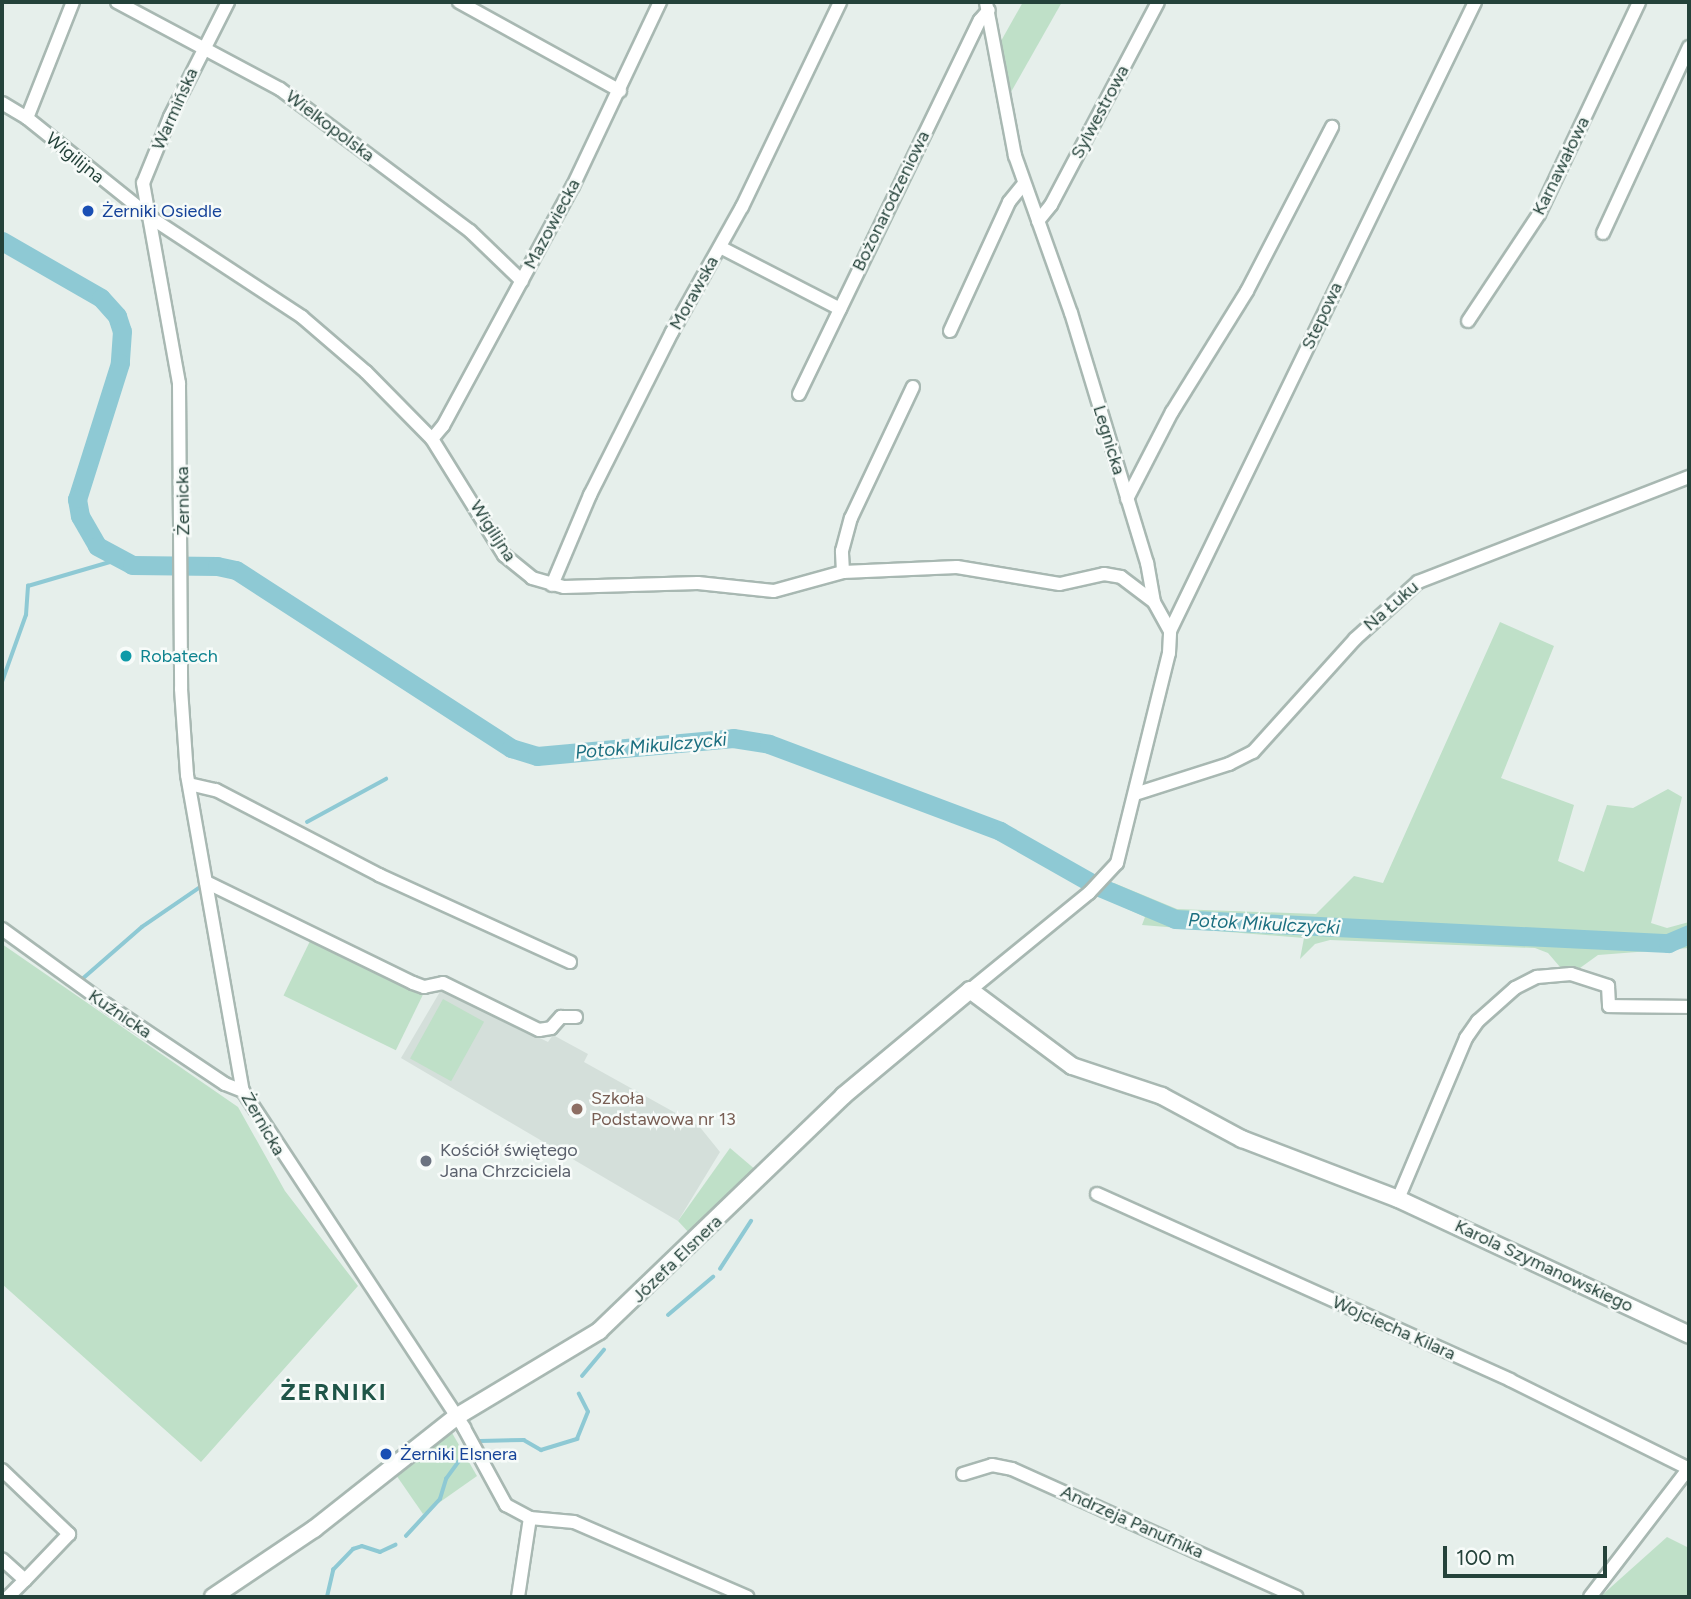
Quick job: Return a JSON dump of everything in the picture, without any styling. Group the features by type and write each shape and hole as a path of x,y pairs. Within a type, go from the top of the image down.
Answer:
{"street":[{"path":"27,118 73,2"},
{"name":"Wielkopolska","path":"117,2 204,46 280,89 470,231 522,281"},
{"name":"Warmińska","path":"153,219 145,202 144,183 204,46 228,2"},
{"path":"459,2 620,91"},
{"name":"Mazowiecka","path":"432,439 443,426 522,281 620,91 660,2"},
{"name":"Morawska","path":"551,585 590,495 720,247 840,2"},
{"name":"Sylwestrowa","path":"1038,221 1051,205 1158,2"},
{"name":"Stepowa","path":"1170,631 1475,2"},
{"name":"Karnawałowa","path":"1468,321 1539,215 1639,2"},
{"name":"Legnicka","path":"987,6 1023,185 1038,221 1127,499 1154,602 1170,631"},
{"name":"Bożonarodzeniowa","path":"799,394 987,6"},
{"path":"1603,233 1689,47"},
{"name":"Wigilijna","path":"2,103 27,118 153,219 302,317 366,372 432,439 504,555 532,578 551,585 616,588 698,583 774,591 843,572 957,566 1060,584 1104,574 1121,577 1154,602"},
{"path":"1127,499 1172,412 1247,291 1332,127"},
{"path":"950,331 1009,202 1023,185"},
{"name":"Żernicka","path":"153,219 180,383 184,547 181,689 189,784 243,1091 456,1417 506,1505 530,1518"},
{"path":"720,247 840,309"},
{"path":"843,572 842,551 850,518 913,387"},
{"name":"Na Łuku","path":"1135,794 1229,764 1253,751 1355,639 1418,582 1689,477"},
{"path":"1135,794 1170,631"},
{"path":"189,784 216,790 379,875 570,962"},
{"name":"Józefa Elsnera","path":"213,1597 314,1528 456,1417 599,1331 861,1079 1106,877 1117,863 1127,834 1135,794"},
{"path":"206,882 413,983 424,987 443,983 539,1030 551,1028 561,1017 576,1017"},
{"name":"Kuźnicka","path":"2,929 107,1005 225,1084 243,1091"},
{"path":"1398,1199 1466,1038 1478,1021 1516,988 1537,977 1571,974 1608,986 1609,1006 1689,1007"},
{"name":"Karola Szymanowskiego","path":"970,990 1072,1066 1162,1096 1263,1148 1398,1199 1689,1335"},
{"name":"Wojciecha Kilara","path":"1097,1194 1510,1380 1689,1469"},
{"name":"Andrzeja Panufnika","path":"963,1474 992,1465 1012,1469 1297,1597"},
{"path":"1590,1597 1689,1469"},
{"path":"2,1470 69,1534 8,1597"},
{"path":"518,1597 530,1518 574,1522 747,1597"},
{"path":"2,1559 25,1580"}],"shaded area":[{"name":"Szkoła Podstawowa nr 13","path":"441,990 548,1042 553,1035 588,1054 584,1062 699,1126 720,1152 678,1221 401,1058"}],"green space":[{"path":"1023,2 1062,2 1011,92 1001,41"},
{"path":"1500,622 1554,646 1501,778 1574,805 1558,861 1584,872 1607,805 1633,808 1668,789 1682,797 1651,923 1667,928 1689,922 1689,948 1598,955 1580,968 1560,967 1548,953 1535,948 1330,940 1315,944 1300,959 1304,938 1142,925 1145,917 1099,896 1114,883 1177,909 1316,914 1354,876 1383,883"},
{"path":"312,937 424,992 396,1050 284,995"},
{"path":"2,944 238,1107 285,1191 358,1286 201,1462 2,1284"},
{"path":"443,999 484,1022 451,1081 410,1058"},
{"path":"730,1148 757,1171 692,1236 678,1221"},
{"path":"448,1426 477,1476 423,1514 394,1472"},
{"path":"1667,1537 1689,1548 1689,1597 1601,1596"}],"waterway":[{"name":"Potok Mikulczycki","path":"2,241 101,298 117,316 122,331 120,363 77,499 80,516 97,546 132,565 217,566 236,570 511,748 537,756 733,738 769,744 1000,831 1097,886 1175,919 1668,943 1689,934"},
{"path":"2,682 26,615 28,586 117,560"},
{"path":"307,822 386,779"},
{"name":"Potok Mikulczycki","path":"1077,880 1080,875"},
{"path":"80,981 142,927 199,888"},
{"path":"720,1269 751,1221"},
{"path":"668,1315 713,1277"},
{"path":"582,1376 604,1350"},
{"path":"480,1441 524,1440 541,1450 577,1439 588,1412 579,1394"},
{"path":"406,1536 440,1499 446,1479 466,1451"},
{"path":"327,1597 333,1570 353,1549 362,1546 380,1552 395,1545"}],"place":[{"name":"Żerniki Osiedle","path":"88,211"},
{"name":"Robatech","path":"126,656"},
{"name":"Szkoła Podstawowa nr 13","path":"577,1109"},
{"name":"Kościół świętego Jana Chrzciciela","path":"426,1161"},
{"name":"Żerniki Elsnera","path":"386,1454"}],"district":[{"name":"ŻERNIKI","path":"334,1392"}]}
